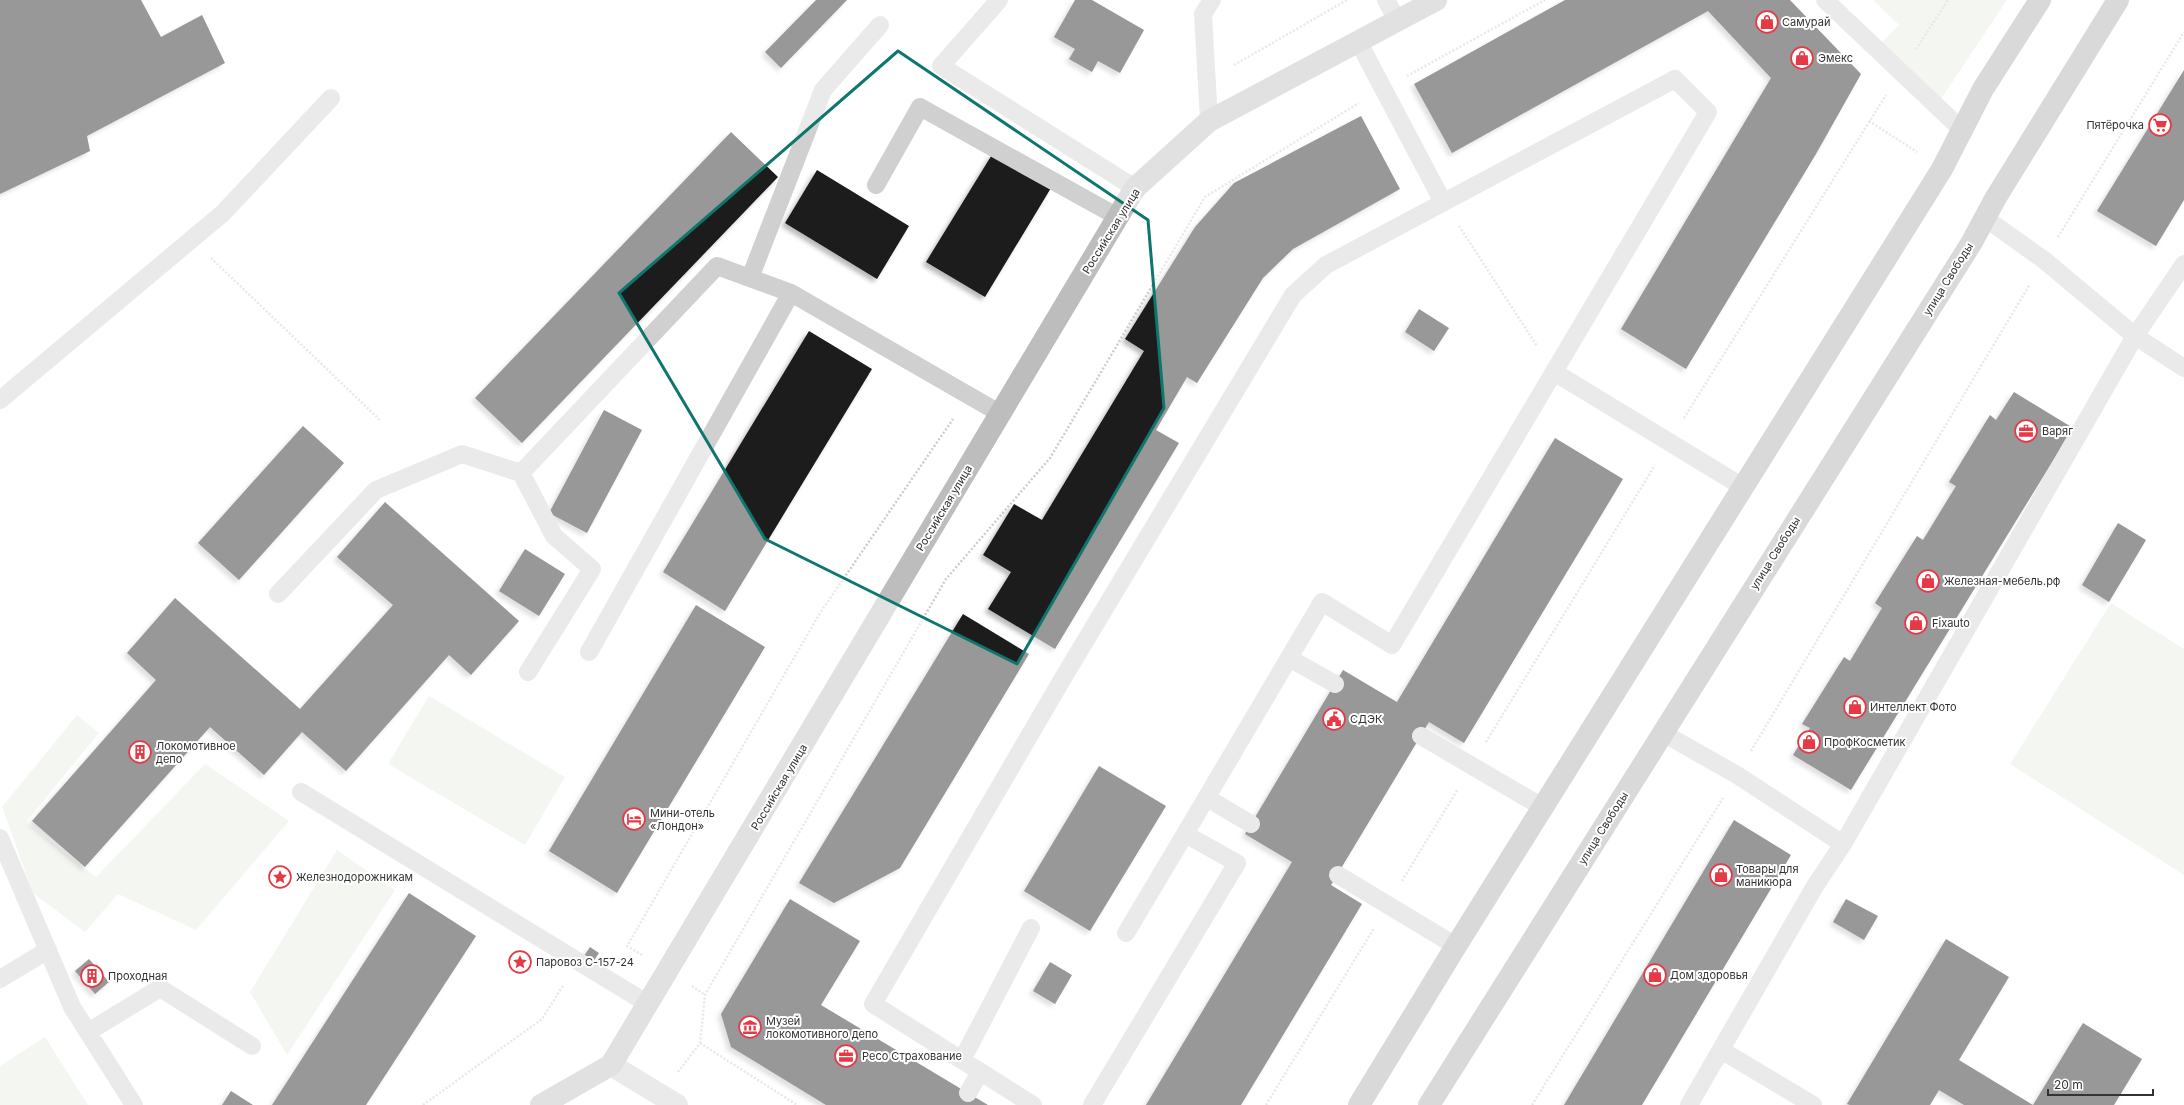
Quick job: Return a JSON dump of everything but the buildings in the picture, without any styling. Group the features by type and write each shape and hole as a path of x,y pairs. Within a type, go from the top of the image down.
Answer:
{"main road":[{"name":"Российская улица","path":"541,1105 611,1065 669,971 1135,188 1209,121 1436,0"},
{"path":"1359,1105 1456,946 1544,808 1942,169 1983,89 2040,0"},
{"name":"улица Свободы","path":"1430,1105 1985,218 1995,199 2024,155 2044,119 2118,0"}],"street":[{"path":"611,1065 668,1100"}],"lane":[{"path":"999,0 941,66 1135,188"},
{"path":"1209,121 1203,14 1212,0"},
{"path":"1386,0 1397,20"},
{"path":"1825,0 1962,130"},
{"path":"750,278 823,90 880,25"},
{"path":"1358,41 1443,202"},
{"path":"1033,1105 873,1004 1063,678 1294,295 1326,265 1675,79 1708,112 1392,645 1322,602 1126,933"},
{"path":"0,400 223,213 331,98"},
{"path":"876,185 920,108 1118,217"},
{"path":"1985,218 2044,260 2135,336 2184,368"},
{"path":"1689,1105 1815,886 1843,844 2135,336 2184,264"},
{"path":"521,473 717,266 791,293 970,394 1001,414"},
{"path":"589,652 791,293"},
{"path":"1554,372 1743,487"},
{"path":"278,594 376,490 462,454 521,473 554,536 592,569 528,672"},
{"path":"1289,658 1335,684"},
{"path":"1663,733 1737,775 1843,844"},
{"path":"1421,736 1544,808"},
{"path":"301,792 648,1004"},
{"path":"1207,798 1251,824"},
{"path":"1092,1105 1237,864 1186,834"},
{"path":"1,846 72,1007 134,1105"},
{"path":"1338,875 1456,946"},
{"path":"962,1060 1031,928"},
{"path":"0,979 48,950"},
{"path":"88,1032 160,988 252,1046"},
{"path":"1721,1050 1813,1105"},
{"path":"968,1093 980,1072"}],"path":[{"path":"1233,65 1347,0"},
{"path":"668,1100 700,1043 705,995 946,579 1050,458 1205,197 1383,88 1545,0"},
{"path":"1532,1105 1737,775 2044,260 2184,32"},
{"path":"1266,1105 1669,442 1869,121"},
{"path":"1443,202 1554,372"},
{"path":"191,240 381,421"},
{"path":"705,995 628,946 820,613 970,394"},
{"path":"423,1105 542,1018 578,962"},
{"path":"700,1043 797,1105"}],"highlighted area":[{"path":"898,51 1148,220 1164,408 1017,664 765,539 619,293"}],"shaded area":[{"path":"1873,0 2007,0 1939,102 1877,47 1899,25"},
{"path":"2111,603 2184,649 2184,875 2010,764"},
{"path":"429,696 565,777 525,845 388,764"},
{"path":"77,715 99,733 26,822 96,877 205,764 289,821 196,930 118,894 85,932 33,893 2,807"},
{"path":"337,850 395,890 287,1055 250,992"},
{"path":"45,1037 88,1105 0,1105 0,1066"}],"place":[{"name":"Самурай","path":"1767,22"},
{"name":"Эмекс","path":"1802,58"},
{"name":"Пятёрочка","path":"2160,125"},
{"name":"Варяг","path":"2026,431"},
{"name":"Железная-мебель.рф","path":"1928,581"},
{"name":"Fixauto","path":"1916,623"},
{"name":"Интеллект Фото","path":"1855,707"},
{"name":"СДЭК","path":"1334,719"},
{"name":"ПрофКосметик","path":"1809,742"},
{"name":"Локомотивное депо","path":"140,752"},
{"name":"Мини-отель «Лондон»","path":"634,819"},
{"name":"Товары для маникюра","path":"1721,875"},
{"name":"Железнодорожникам","path":"280,877"},
{"name":"Паровоз С-157-24","path":"520,962"},
{"name":"Дом здоровья","path":"1655,975"},
{"name":"Проходная","path":"92,976"},
{"name":"Музей локомотивного депо","path":"750,1027"},
{"name":"Ресо Страхование","path":"846,1056"}]}
